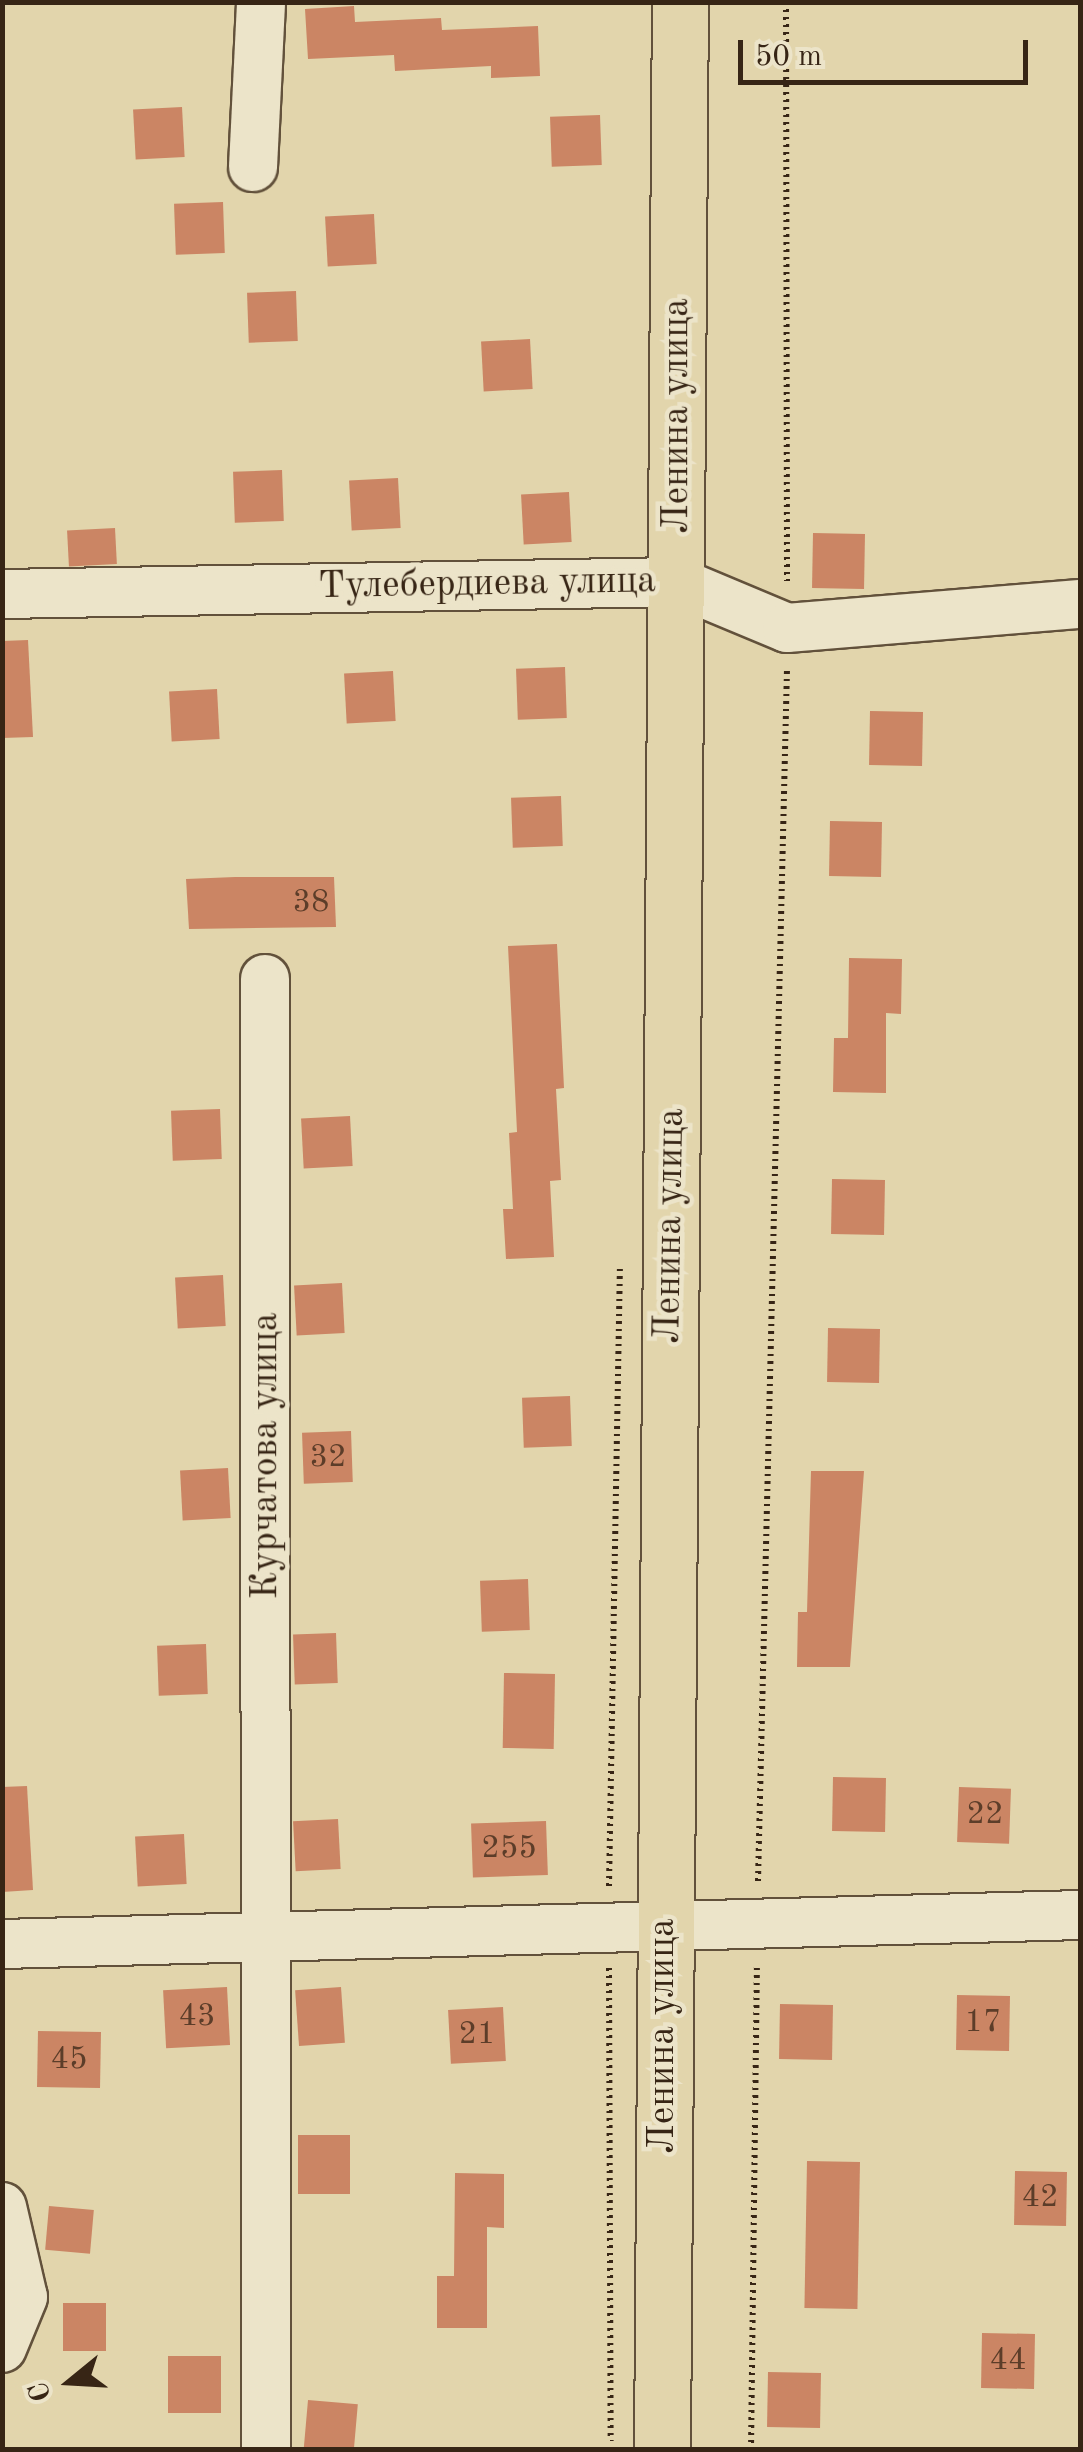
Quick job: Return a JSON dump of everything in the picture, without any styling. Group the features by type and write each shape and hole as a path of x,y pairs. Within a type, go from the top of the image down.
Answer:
{"main road":[{"name":"Ленина улица","path":"662,2450 680,2"}],"street":[{"path":"253,167 262,2"},
{"name":"Тулебердиева улица","path":"2,594 677,582 788,628 1080,604"},
{"name":"Курчатова улица","path":"265,979 270,1934 266,2450"},
{"path":"2,1944 664,1924 757,1929 1080,1915"},
{"path":"2,2207 23,2297 2,2348"}],"path":[{"path":"751,2450 757,1929 788,628 786,2"}],"building":[{"path":"354,6 355,22 441,18 442,30 538,26 540,76 491,78 491,66 395,71 394,55 308,59 305,9"},
{"path":"182,107 185,157 136,159 133,110"},
{"path":"600,115 602,165 552,167 550,117"},
{"path":"223,202 225,253 176,255 174,204"},
{"path":"374,214 377,264 328,266 325,217"},
{"path":"296,291 298,341 249,343 247,293"},
{"path":"530,339 533,389 484,391 481,342"},
{"path":"282,470 284,521 235,523 233,472"},
{"path":"398,478 401,528 352,530 349,481"},
{"path":"569,492 572,542 524,544 521,495"},
{"path":"115,528 117,564 69,566 67,531"},
{"path":"813,533 865,534 864,589 812,588"},
{"path":"28,640 33,737 2,738 2,641"},
{"path":"565,667 567,718 518,720 516,669"},
{"path":"393,671 396,721 347,723 344,674"},
{"path":"217,689 220,739 172,741 169,692"},
{"path":"870,711 923,712 922,766 869,765"},
{"path":"561,796 563,846 513,848 511,798"},
{"path":"830,821 882,822 881,877 829,876"},
{"path":"334,877 336,927 189,929 186,879"},
{"path":"557,944 564,1088 556,1089 561,1180 550,1181 554,1257 506,1259 503,1209 513,1209 509,1133 517,1132 508,946"},
{"path":"849,958 902,959 901,1014 886,1013 886,1093 833,1092 834,1038 848,1038"},
{"path":"220,1109 222,1159 173,1161 171,1111"},
{"path":"350,1116 353,1166 304,1168 301,1119"},
{"path":"832,1179 885,1180 884,1235 831,1234"},
{"path":"223,1275 226,1326 178,1328 175,1278"},
{"path":"342,1283 345,1333 297,1335 294,1286"},
{"path":"828,1328 880,1329 879,1383 827,1382"},
{"path":"570,1396 572,1446 524,1448 522,1398"},
{"path":"351,1431 353,1482 304,1484 302,1433"},
{"path":"228,1468 231,1518 183,1520 180,1471"},
{"path":"811,1471 864,1471 850,1667 797,1667 798,1612 807,1612"},
{"path":"528,1579 530,1630 482,1632 480,1581"},
{"path":"336,1633 338,1683 295,1684 293,1635"},
{"path":"206,1644 208,1694 159,1696 157,1646"},
{"path":"504,1673 555,1674 554,1749 503,1748"},
{"path":"833,1777 886,1778 885,1832 832,1831"},
{"path":"27,1786 33,1890 2,1892 2,1787"},
{"path":"959,1787 1011,1789 1009,1844 957,1842"},
{"path":"338,1819 341,1869 296,1871 293,1821"},
{"path":"546,1821 548,1875 473,1878 471,1824"},
{"path":"184,1834 187,1884 138,1886 135,1837"},
{"path":"227,1987 230,2045 166,2048 163,1990"},
{"path":"341,1987 345,2043 299,2046 295,1990"},
{"path":"957,1995 1010,1996 1009,2051 956,2050"},
{"path":"780,2004 833,2005 832,2060 779,2059"},
{"path":"503,2007 506,2061 451,2064 448,2010"},
{"path":"38,2031 101,2032 100,2088 37,2087"},
{"path":"298,2135 350,2135 350,2194 298,2194"},
{"path":"807,2161 860,2162 857,2309 804,2308"},
{"path":"1015,2171 1067,2172 1066,2226 1014,2225"},
{"path":"455,2173 504,2174 504,2228 487,2227 487,2328 437,2328 437,2276 454,2276"},
{"path":"49,2206 94,2210 90,2254 45,2250"},
{"path":"63,2303 106,2303 106,2351 63,2351"},
{"path":"982,2333 1035,2334 1034,2389 981,2388"},
{"path":"168,2356 221,2356 221,2413 168,2413"},
{"path":"768,2372 821,2373 820,2428 767,2427"},
{"path":"308,2400 358,2404 354,2450 304,2450"}]}
